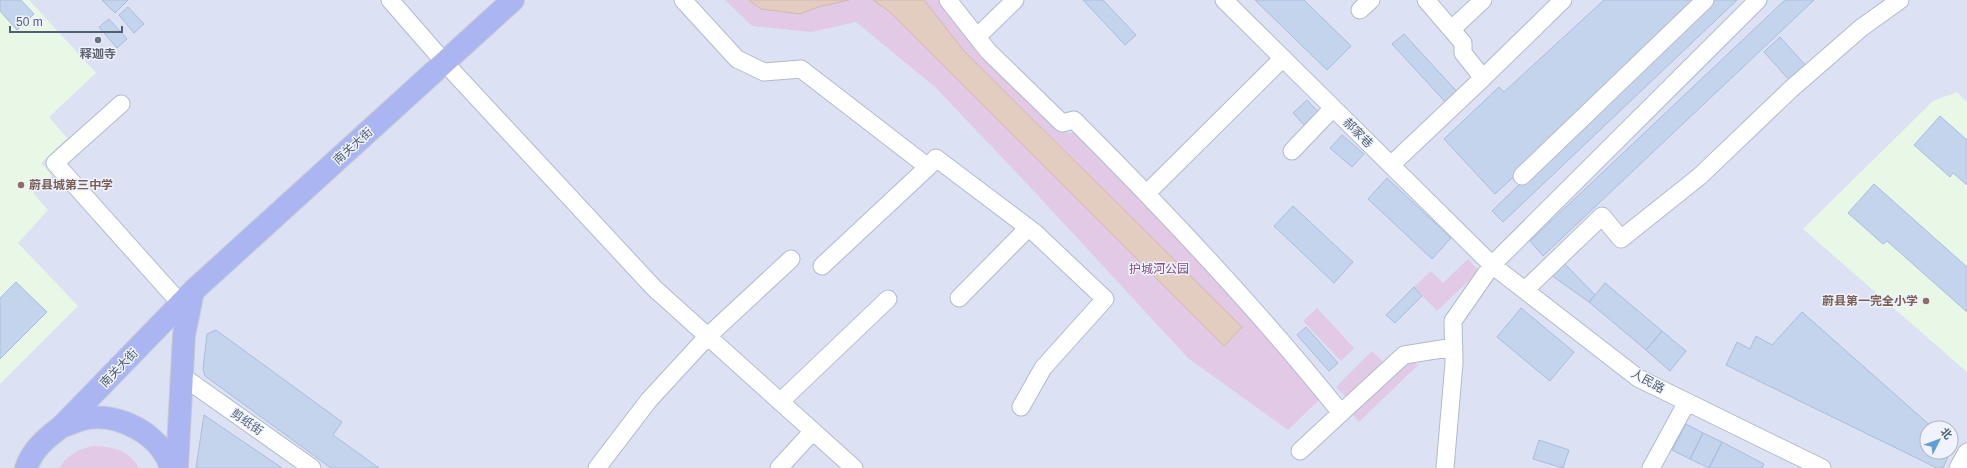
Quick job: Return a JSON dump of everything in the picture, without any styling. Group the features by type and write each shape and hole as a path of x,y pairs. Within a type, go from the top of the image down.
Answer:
{"main road":[{"name":"南关大街","path":"26,468 38,447 48,436 61,427 187,298 513,0"},
{"path":"177,468 187,298"},
{"name":"南关大街","path":"61,427 84,419 110,418 134,426 154,441 169,462 171,468"}],"street":[{"path":"390,0 445,62 654,288 854,468"},
{"path":"683,0 738,59 764,72 800,69 928,167"},
{"path":"948,0 988,51 1062,123 1074,120 1147,193 1294,354 1341,413"},
{"path":"977,37 1015,0"},
{"name":"郝家巷","path":"1224,0 1492,265"},
{"path":"1426,0 1463,43 1463,53 1483,78"},
{"path":"1452,30 1483,0"},
{"path":"1391,165 1563,0"},
{"path":"1522,176 1705,0"},
{"path":"1445,468 1454,363 1453,321 1492,265 1758,0"},
{"path":"1525,290 1602,216 1621,239 1700,176 1791,89 1861,28 1900,0"},
{"path":"1147,193 1283,58"},
{"path":"121,104 55,163 187,298"},
{"path":"1292,151 1333,108"},
{"path":"822,266 936,158 1028,228 1105,299 1043,368 1021,407"},
{"path":"959,298 1028,228"},
{"path":"597,468 649,400 707,337 791,260"},
{"name":"人民路","path":"1492,265 1638,378 1822,468"},
{"path":"780,402 888,299"},
{"path":"1300,451 1404,356 1454,347"},
{"name":"剪纸街","path":"182,376 312,468"},
{"path":"1651,468 1687,402"},
{"path":"779,468 813,431"},
{"path":"16,468 38,447"},
{"path":"1958,468 1967,452"}],"shaded area":[{"path":"0,0 1967,0 1967,468 0,468"},
{"name":"蔚县城第三中学","path":"0,0 29,0 96,73 49,117 67,138 41,163 52,176 33,193 48,210 18,243 78,306 0,384"},
{"path":"749,0 849,0 818,7 800,14 761,9"},
{"path":"873,0 924,0 964,51 1242,327 1224,346 890,12"},
{"name":"蔚县第一完全小学","path":"1957,92 1967,102 1967,372 1803,229 1933,101"}],"green space":[{"name":"护城河公园","path":"725,0 941,0 976,43 1068,133 1079,132 1178,233 1321,398 1288,430 1188,358 1032,189 935,87 856,22 811,32 752,26"},
{"path":"1468,259 1479,271 1437,311 1414,287 1431,271 1443,283"},
{"path":"1317,308 1354,348 1341,361 1303,321"},
{"path":"1372,351 1384,363 1348,399 1336,387"},
{"path":"1408,358 1418,365 1359,422 1351,413"},
{"path":"92,446 119,450 130,457 139,468 59,468 62,463 73,454"}],"building":[{"path":"0,0 21,0 34,14 17,30 0,11"},
{"path":"102,0 128,0 115,13"},
{"path":"1083,0 1103,0 1136,35 1125,45"},
{"path":"1255,0 1304,0 1351,46 1327,70"},
{"path":"1604,0 1703,0 1495,194 1444,139 1499,87 1504,92"},
{"path":"1710,0 1737,0 1503,222 1492,211"},
{"path":"1785,0 1814,0 1543,256 1530,241"},
{"path":"128,7 144,24 134,33 119,15"},
{"path":"109,19 127,39 117,48 99,27"},
{"path":"1404,34 1460,95 1449,106 1392,44"},
{"path":"1780,37 1807,67 1791,82 1764,52"},
{"path":"1307,100 1322,116 1308,129 1293,113"},
{"path":"1940,116 1967,140 1967,185 1953,173 1950,177 1914,145"},
{"path":"1342,135 1364,154 1352,167 1330,148"},
{"path":"1387,178 1451,238 1432,259 1368,199"},
{"path":"1874,184 1967,267 1967,312 1887,241 1883,244 1848,213"},
{"path":"1293,206 1353,262 1334,283 1274,226"},
{"path":"1564,263 1595,295 1589,302 1551,275"},
{"path":"16,282 47,312 0,359 0,298"},
{"path":"1605,283 1662,331 1646,350 1589,302"},
{"path":"1414,287 1422,296 1395,323 1386,315"},
{"path":"1521,308 1574,352 1550,381 1497,337"},
{"path":"1802,312 1924,420 1919,420 1919,459 1726,365 1737,342 1750,349 1756,336 1772,345"},
{"path":"1306,327 1338,363 1329,371 1297,335"},
{"path":"216,330 342,422 333,435 379,468 331,468 205,376 203,369 207,334"},
{"path":"1662,331 1686,351 1670,371 1646,350"},
{"path":"204,415 282,468 196,468"},
{"path":"1686,424 1703,433 1690,459 1672,450"},
{"path":"1703,433 1722,442 1709,468 1690,459"},
{"path":"1539,440 1569,450 1563,468 1533,459"},
{"path":"1722,442 1764,464 1762,468 1709,468"},
{"path":"1921,460 1946,460 1943,468 1937,468"}],"place":[{"name":"释迦寺","path":"98,40"},
{"name":"蔚县城第三中学","path":"21,185"},
{"name":"蔚县第一完全小学","path":"1926,301"}]}
